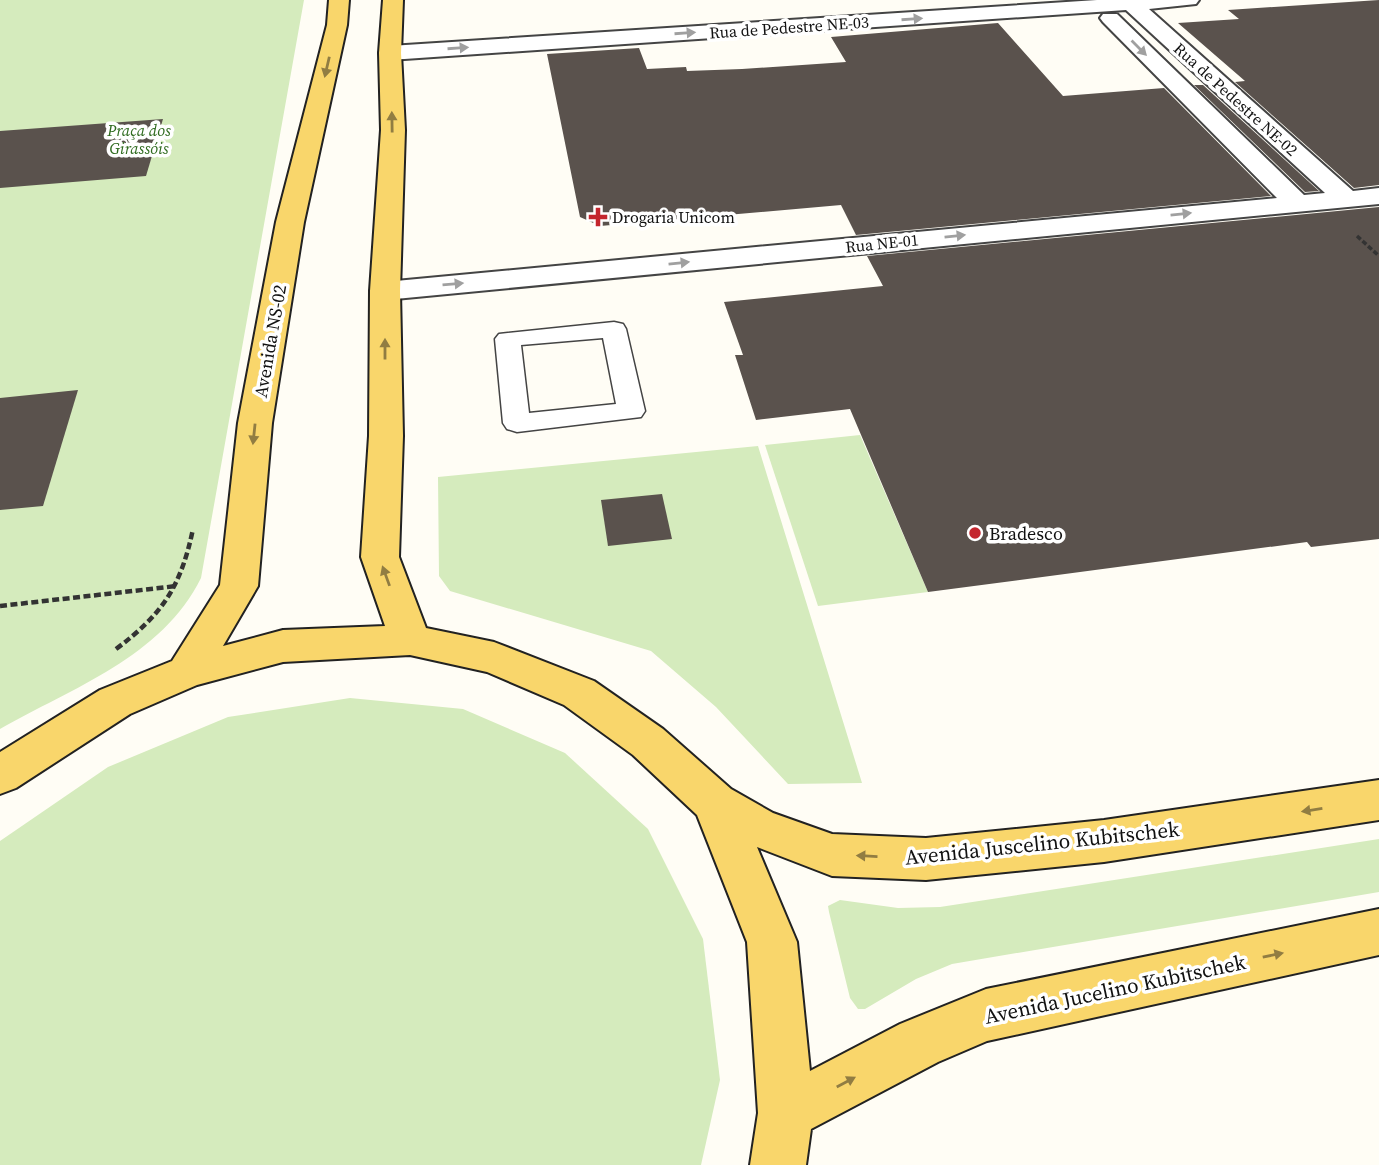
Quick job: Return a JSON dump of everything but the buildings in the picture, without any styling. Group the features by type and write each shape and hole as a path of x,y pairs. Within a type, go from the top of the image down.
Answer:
{"main road":[{"name":"Avenida NS-02","path":"187,672 239,586 258,410 290,222 337,25 339,0"},
{"path":"398,27 385,291 386,436 380,557 410,640"},
{"path":"0,775 115,702 187,672 284,646 410,640 494,659 579,693 649,742 715,803 772,943 786,1113 778,1165"},
{"name":"Avenida Juscelino Kubitschek","path":"715,803 757,827 832,855 926,859 1104,841 1379,800"},
{"name":"Avenida Jucelino Kubitschek","path":"786,1113 919,1043 986,1015 1379,932"}],"street":[{"name":"Rua de Pedestre NE-03","path":"398,27 1189,0"},
{"name":"Rua de Pedestre NE-02","path":"1129,2 1346,198"},
{"name":"Rua de Pedestre NE-02","path":"1094,3 1297,203"},
{"name":"Rua NE-01","path":"385,291 1379,195"}],"lane":[{"path":"614,329 631,411 517,423 508,339 614,329"}],"path":[{"path":"0,606 178,586"}],"green space":[{"name":"Praça dos Girassóis","path":"0,0 304,0 201,578 184,605 163,629 139,650 85,684 0,729"},
{"path":"860,435 928,592 818,606 765,445"},
{"path":"758,446 862,783 788,784 716,707 651,651 450,591 439,576 438,477"},
{"path":"350,698 463,709 565,753 648,829 703,939 720,1080 701,1165 0,1165 0,841 108,767 228,717"},
{"path":"1379,839 1379,892 952,964 916,979 865,1009 858,1009 850,998 828,906 840,900 898,908 940,907"}],"place":[{"name":"Drogaria Unicom","path":"598,217"},
{"name":"Bradesco","path":"975,533"}]}
